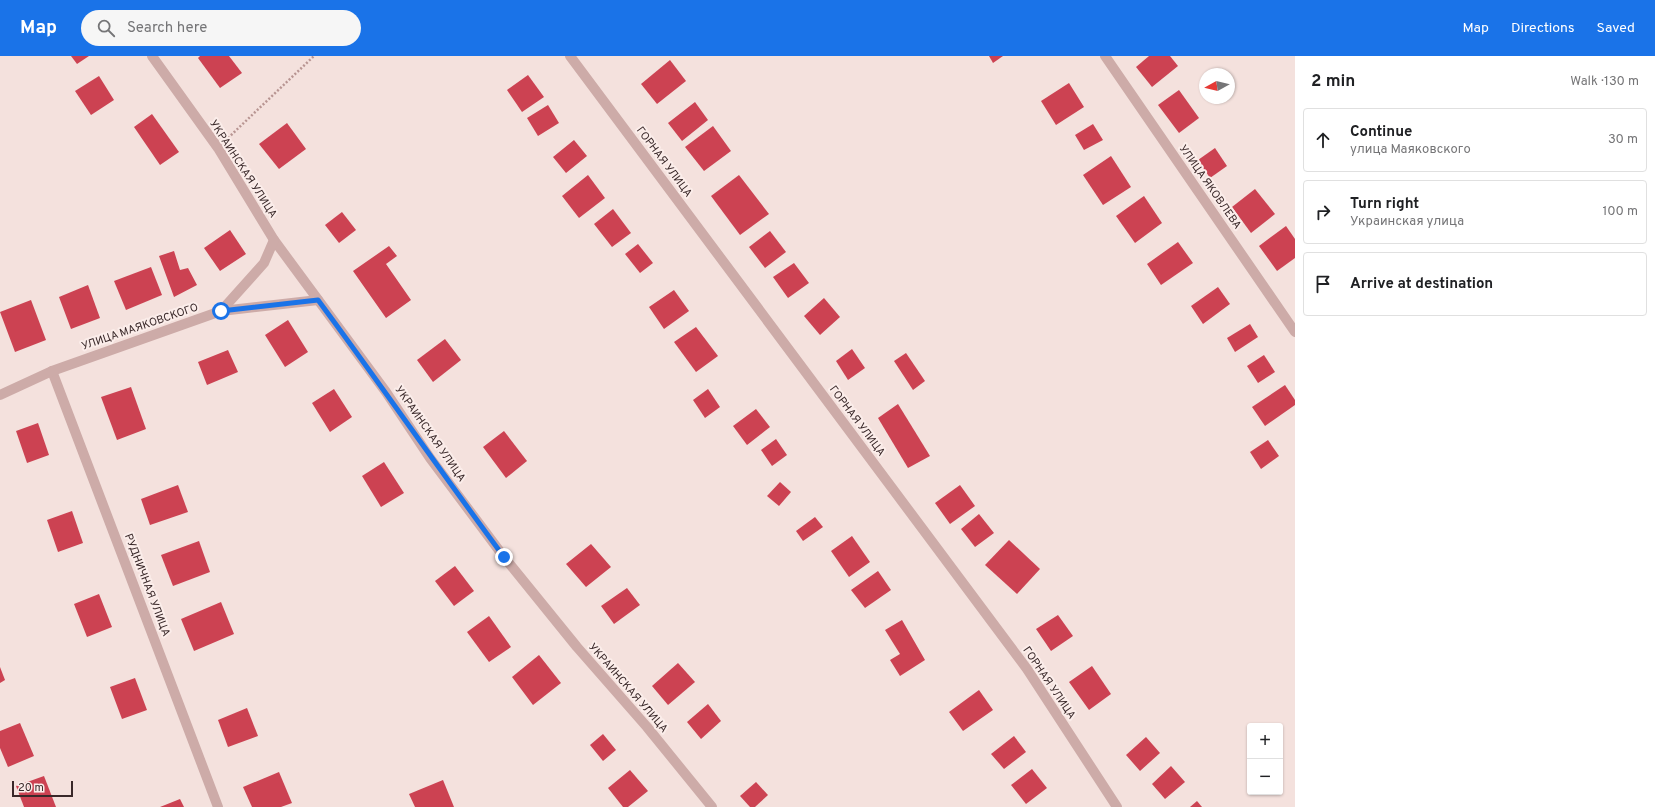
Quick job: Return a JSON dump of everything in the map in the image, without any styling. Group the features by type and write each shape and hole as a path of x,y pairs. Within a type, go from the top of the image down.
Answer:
{"street":[{"name":"УКРАИНСКАЯ УЛИЦА","path":"152,56 218,148 274,240 386,392 430,458 504,557 577,647 647,727 712,807"},
{"name":"ГОРНАЯ УЛИЦА","path":"570,56 1027,670 1117,807"},
{"name":"УЛИЦА ЯКОВЛЕВА","path":"1105,56 1295,332"},
{"path":"221,311 264,263 274,240"},
{"name":"УЛИЦА МАЯКОВСКОГО","path":"0,395 52,371 221,311 318,300"},
{"name":"РУДНИЧНАЯ УЛИЦА","path":"52,371 218,807"}],"path":[{"path":"218,148 314,56"}],"building":[{"path":"71,56 89,56 77,64"},
{"path":"200,56 229,56 242,73 220,88 198,58"},
{"path":"989,56 1003,56 993,63"},
{"path":"1149,56 1170,56 1178,66 1152,87 1136,67"},
{"path":"670,60 686,81 657,104 641,84"},
{"path":"528,75 544,97 522,112 507,90"},
{"path":"99,76 114,100 91,115 75,91"},
{"path":"1069,83 1084,107 1056,125 1041,101"},
{"path":"1179,90 1199,118 1179,133 1158,105"},
{"path":"695,102 708,120 682,141 668,123"},
{"path":"548,105 559,123 538,136 527,118"},
{"path":"152,114 179,152 160,165 134,127"},
{"path":"287,123 306,149 279,169 259,144"},
{"path":"1093,124 1103,140 1084,150 1075,135"},
{"path":"713,126 731,151 704,171 685,147"},
{"path":"574,140 587,156 566,173 553,157"},
{"path":"1215,148 1227,166 1210,178 1198,160"},
{"path":"1111,156 1131,187 1103,205 1083,175"},
{"path":"588,175 605,198 579,218 562,196"},
{"path":"739,175 769,214 740,235 711,196"},
{"path":"1255,189 1275,214 1251,233 1232,207"},
{"path":"1144,196 1162,223 1135,243 1116,216"},
{"path":"613,209 631,233 612,247 594,224"},
{"path":"342,212 356,230 339,243 325,225"},
{"path":"1286,226 1295,239 1295,258 1277,271 1259,246"},
{"path":"230,230 246,254 220,271 204,248"},
{"path":"770,231 786,252 765,268 749,247"},
{"path":"1178,242 1193,263 1161,285 1147,264"},
{"path":"638,244 653,263 640,273 625,254"},
{"path":"389,246 397,256 386,264 411,300 386,318 353,271"},
{"path":"174,251 180,270 188,268 197,285 174,297 159,256"},
{"path":"794,263 809,283 788,298 773,277"},
{"path":"151,267 162,295 126,310 114,281"},
{"path":"88,285 100,318 71,329 59,297"},
{"path":"1218,287 1230,304 1203,324 1191,306"},
{"path":"674,290 689,311 664,329 649,307"},
{"path":"824,298 840,317 820,335 804,316"},
{"path":"31,300 46,340 15,352 0,312"},
{"path":"288,320 308,352 285,367 265,335"},
{"path":"1250,324 1258,337 1235,352 1227,338"},
{"path":"696,327 718,356 696,372 674,342"},
{"path":"445,339 461,360 433,382 417,360"},
{"path":"852,349 865,368 848,380 836,361"},
{"path":"228,350 238,372 207,385 198,362"},
{"path":"906,353 925,381 913,390 894,361"},
{"path":"1264,355 1275,372 1258,383 1247,366"},
{"path":"1285,385 1295,400 1295,405 1265,426 1252,407"},
{"path":"131,387 146,429 117,440 101,397"},
{"path":"334,389 352,417 330,432 312,403"},
{"path":"708,389 720,407 705,418 693,400"},
{"path":"898,404 930,456 908,468 878,418"},
{"path":"756,409 770,427 747,445 733,426"},
{"path":"38,423 49,455 27,463 16,431"},
{"path":"504,431 527,461 506,478 483,447"},
{"path":"776,439 787,455 772,466 761,450"},
{"path":"1268,440 1279,456 1261,469 1250,452"},
{"path":"384,462 404,493 381,507 362,476"},
{"path":"780,482 791,492 779,506 767,496"},
{"path":"178,485 188,512 150,525 141,499"},
{"path":"960,485 975,506 950,524 935,503"},
{"path":"72,511 83,543 58,552 47,520"},
{"path":"979,514 994,533 975,547 961,529"},
{"path":"815,517 823,527 803,541 796,531"},
{"path":"852,536 870,562 849,577 831,551"},
{"path":"1009,540 1040,569 1017,594 985,565"},
{"path":"199,541 210,572 173,586 161,555"},
{"path":"591,544 611,567 586,587 566,564"},
{"path":"455,566 474,591 454,606 435,581"},
{"path":"878,571 891,590 865,608 851,590"},
{"path":"627,588 640,605 614,624 601,606"},
{"path":"99,594 112,627 87,637 74,604"},
{"path":"221,602 234,634 194,651 181,619"},
{"path":"1058,615 1073,636 1051,651 1036,629"},
{"path":"489,616 511,647 489,662 467,632"},
{"path":"902,620 925,660 900,676 890,660 900,654 885,630"},
{"path":"539,655 561,683 533,705 512,677"},
{"path":"678,663 695,682 668,705 652,686"},
{"path":"1092,666 1111,694 1089,710 1069,682"},
{"path":"0,667 5,680 0,683"},
{"path":"135,678 147,710 122,719 110,687"},
{"path":"979,690 993,710 963,731 949,712"},
{"path":"708,704 721,721 701,739 687,722"},
{"path":"247,708 258,736 228,747 218,720"},
{"path":"20,723 34,756 8,767 0,748 0,731"},
{"path":"603,734 616,750 603,761 590,745"},
{"path":"1014,736 1026,752 1004,769 991,754"},
{"path":"1146,737 1160,753 1140,771 1126,755"},
{"path":"1171,766 1185,782 1165,799 1152,784"},
{"path":"1032,769 1047,788 1026,804 1011,785"},
{"path":"630,770 648,791 628,807 623,807 608,788"},
{"path":"279,772 292,803 281,807 252,807 243,787"},
{"path":"44,776 56,807 24,807 16,786"},
{"path":"443,780 454,807 415,807 409,794"},
{"path":"756,782 768,795 755,807 750,807 740,796"},
{"path":"180,799 184,807 160,807"},
{"path":"1197,801 1202,807 1190,807"}],"route":[{"path":"221,311 318,300 386,392 430,458 504,557"}]}
